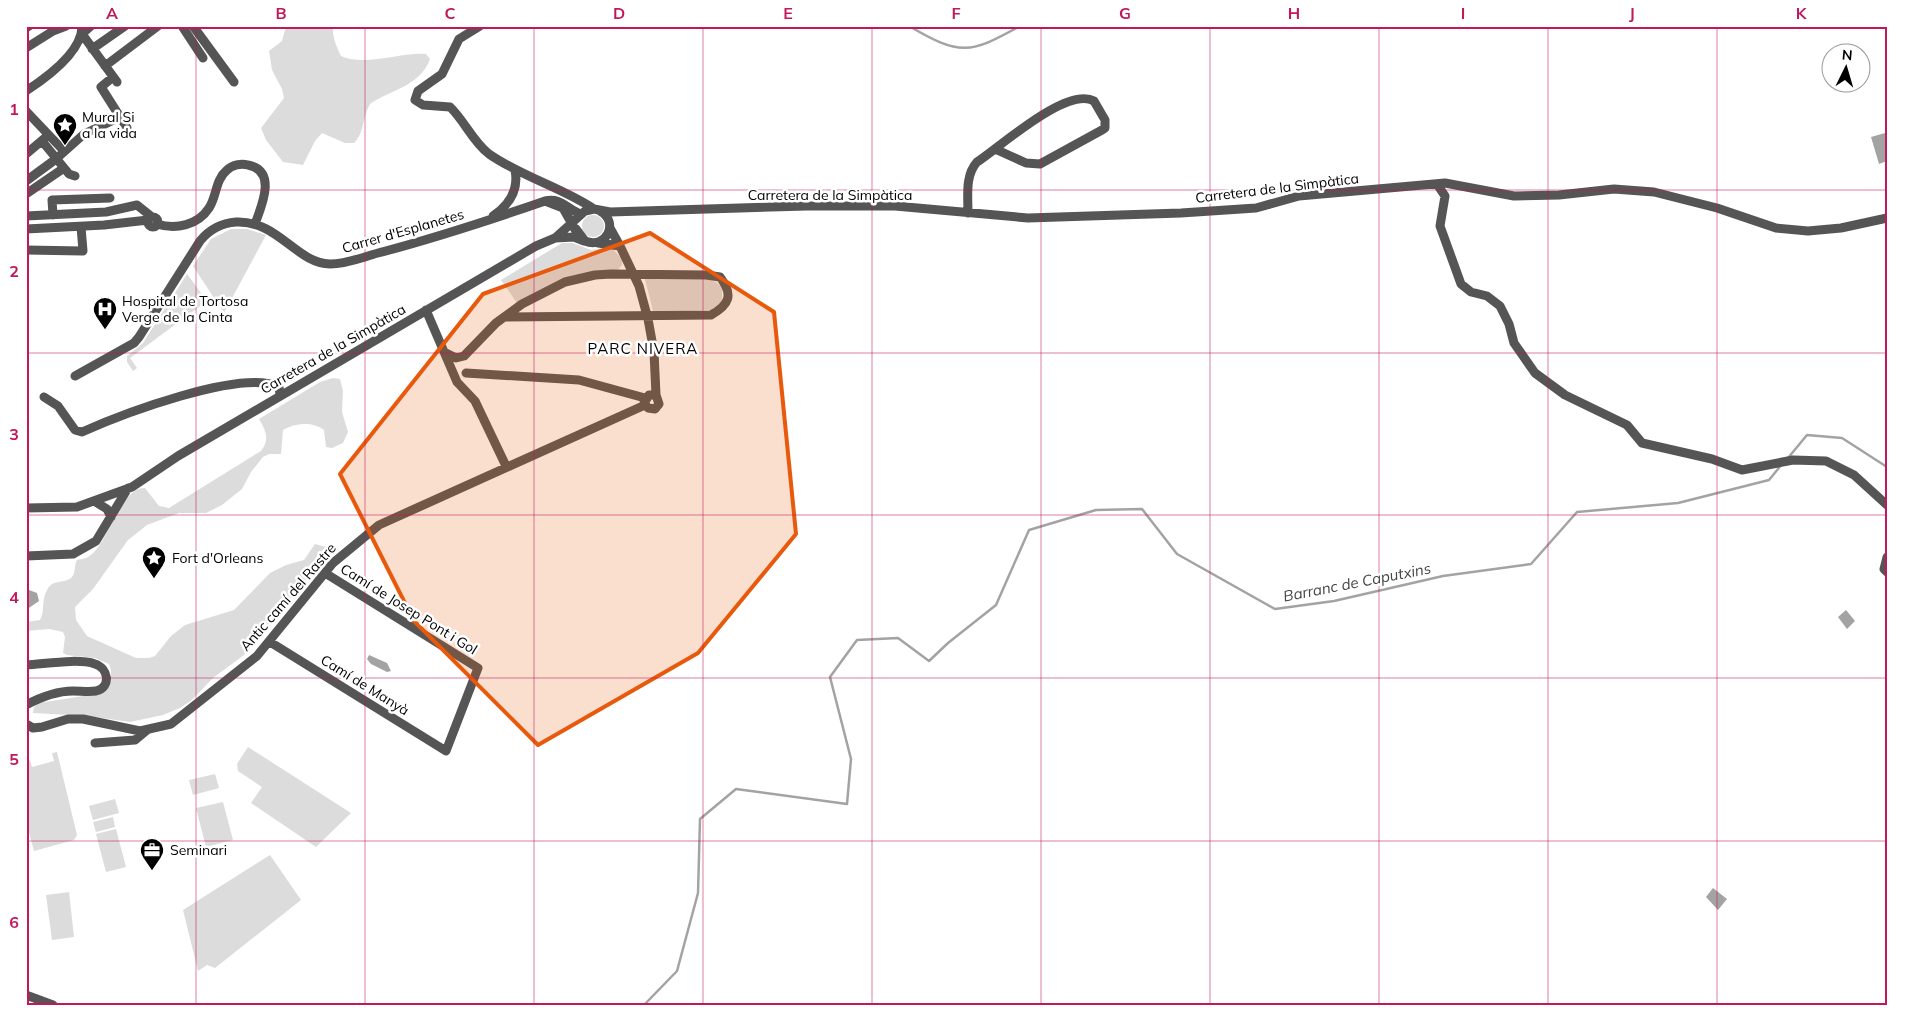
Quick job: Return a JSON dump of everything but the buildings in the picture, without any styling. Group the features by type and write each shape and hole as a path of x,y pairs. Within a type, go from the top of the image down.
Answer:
{"street":[{"path":"26,48 53,31 66,26"},
{"path":"26,91 64,62 82,30 91,26"},
{"path":"92,49 125,26"},
{"path":"106,66 158,26"},
{"path":"182,26 203,58"},
{"path":"194,26 234,82"},
{"path":"426,310 446,353 463,367 579,380 645,401 650,409 657,407 659,401 656,395 654,352 647,316 634,274 606,216 577,198 515,170 487,152 450,107 423,105 415,100 418,91 442,74 458,39 480,26"},
{"path":"82,30 92,49 115,80 101,88 127,128"},
{"path":"968,213 970,171 977,162 1056,107 1075,99 1089,99 1094,101 1106,124 1102,130 1040,164 1026,163 996,149"},
{"path":"26,111 45,138 56,159 69,174 76,176"},
{"path":"26,181 56,159 84,134 120,117"},
{"path":"45,138 64,151"},
{"path":"26,154 45,138"},
{"path":"26,229 81,227 153,220 176,227 194,221 209,208 220,179 232,166 240,164 260,171 265,181 266,193 255,224"},
{"path":"26,194 64,168"},
{"path":"486,221 501,210 514,193 517,182 515,170"},
{"path":"1437,184 1445,196 1440,226 1461,284 1471,292 1487,296 1500,306 1509,324 1514,343 1536,372 1565,395 1627,425 1642,443 1712,458 1742,470 1793,460 1826,461 1854,475 1887,505"},
{"name":"Carretera de la Simpàtica","path":"597,210 633,211 866,206 1028,218 1216,212 1256,208 1300,196 1445,184 1502,196 1559,195 1614,189 1654,192 1717,208 1776,228 1808,232 1841,228 1887,218"},
{"path":"53,215 52,200 110,198"},
{"path":"577,198 579,216 577,233 585,241 620,246"},
{"name":"Carrer d'Esplanetes","path":"75,376 125,348 139,337 176,276 207,233 224,224 233,222 255,224 272,231 301,252 319,262 343,263 414,244 545,201 560,201 579,216"},
{"path":"26,216 106,212 138,205 153,220"},
{"path":"579,216 597,210"},
{"name":"Carretera de la Simpàtica","path":"610,226 622,215 633,211"},
{"name":"Carretera de la Simpàtica","path":"26,508 77,507 128,488 280,395 536,246 555,238 579,216"},
{"path":"598,243 606,238 610,226"},
{"path":"26,250 83,251 81,227"},
{"name":"Carretera de la Simpàtica","path":"555,238 574,237 585,241"},
{"path":"505,317 712,315 723,308 728,297 726,285 720,277 706,274 596,275 565,282 535,296 505,317 487,332 472,350 458,382 475,402 506,466"},
{"path":"44,396 58,406 75,430 82,432 134,411 233,385 250,382 268,383 279,387 280,395"},
{"path":"645,401 651,394 656,395"},
{"name":"Antic camí del Rastre","path":"95,743 135,740 147,730 164,727 178,721 237,673 270,642 342,554 379,525 645,401"},
{"path":"26,556 74,554 96,541 128,488"},
{"path":"94,501 106,509 111,517"},
{"path":"1887,556 1884,569 1887,572"},
{"name":"Camí de Josep Pont i Gol","path":"325,573 478,668 446,752"},
{"name":"Camí de Manyà","path":"270,642 446,752"},
{"path":"26,665 89,662 103,668 107,674 107,681 103,688 97,691 58,692 26,706"},
{"path":"26,724 33,728 42,727 76,718 147,730"},
{"path":"26,995 53,1005"}],"highlighted area":[{"path":"650,233 774,312 796,534 698,653 538,745 414,621 340,474 483,294"}],"shaded area":[{"path":"286,26 333,26 334,38 341,56 351,59 372,60 426,54 430,59 426,68 413,81 371,103 358,139 354,143 345,143 322,133 315,141 303,165 283,162 266,140 261,128 284,98 282,89 272,70 269,51 282,41"},
{"path":"1885,133 1887,161 1879,164 1871,137"},
{"path":"593,215 601,218 604,226 601,234 593,237 585,234 582,226 585,218"},
{"path":"231,229 247,229 266,235 224,313 193,266 211,239"},
{"path":"562,243 573,243 591,250 611,247 622,259 622,265 618,270 565,280 517,303 501,280"},
{"path":"187,274 207,301 130,358 137,368 133,371 127,362 127,356 143,343"},
{"path":"645,279 708,279 722,287 722,301 711,310 653,311"},
{"path":"333,378 340,379 343,391 342,412 348,432 343,443 332,448 326,447 324,430 314,425 298,425 283,430 281,454 269,454 263,457 251,472 242,489 222,505 206,513 179,513 147,525 128,540 93,589 75,607 76,620 87,636 136,658 149,658 155,656 171,636 185,625 234,610 270,573 286,565 304,560 315,544 326,547 319,565 244,655 213,678 192,700 180,708 163,715 130,722 88,716 33,713 34,707 39,703 102,693 109,683 111,672 109,664 95,658 63,653 65,637 63,632 49,629 26,631 26,622 40,620 45,594 49,587 52,584 68,580 73,576 77,560 89,556 98,547 129,496 137,490 145,488 159,506 169,508 261,451 264,447 266,435 259,419 320,382"},
{"path":"29,590 37,593 39,601 26,610 26,593"},
{"path":"1846,610 1855,621 1847,629 1838,617"},
{"path":"369,655 387,663 391,671 387,672 371,664 367,659"},
{"path":"248,747 351,813 316,847 251,803 262,787 238,771 237,764"},
{"path":"57,752 77,835 74,840 34,851 26,821 26,762 30,760 32,767 54,761 52,753"},
{"path":"215,774 219,788 193,795 189,780"},
{"path":"115,799 119,813 93,820 89,806"},
{"path":"223,802 233,840 206,847 196,808"},
{"path":"113,817 115,827 96,832 93,822"},
{"path":"116,829 126,867 106,872 96,834"},
{"path":"270,855 301,900 215,968 207,965 198,971 183,910"},
{"path":"1713,888 1727,899 1718,910 1706,897"},
{"path":"69,892 74,937 52,940 46,895"}],"waterway":[{"path":"909,26 941,43 965,48 989,42 1020,26"},
{"name":"Barranc de Caputxins","path":"1788,458 1807,435 1842,438 1887,467"},
{"name":"Barranc de Caputxins","path":"644,1005 677,971 698,893 700,819 736,789 847,804 851,759 830,677 857,640 898,638 929,661 948,643 996,605 1029,530 1096,510 1142,509 1177,554 1275,609 1334,601 1443,576 1531,564 1577,512 1678,503 1769,480 1782,464"}],"place":[{"name":"Mural Si a la vida","path":"65,146"},
{"name":"Hospital de Tortosa Verge de la Cinta","path":"105,330"},
{"name":"Fort d'Orleans","path":"154,579"},
{"name":"Seminari","path":"152,871"}],"district":[{"name":"PARC NIVERA","path":"643,348"}]}
